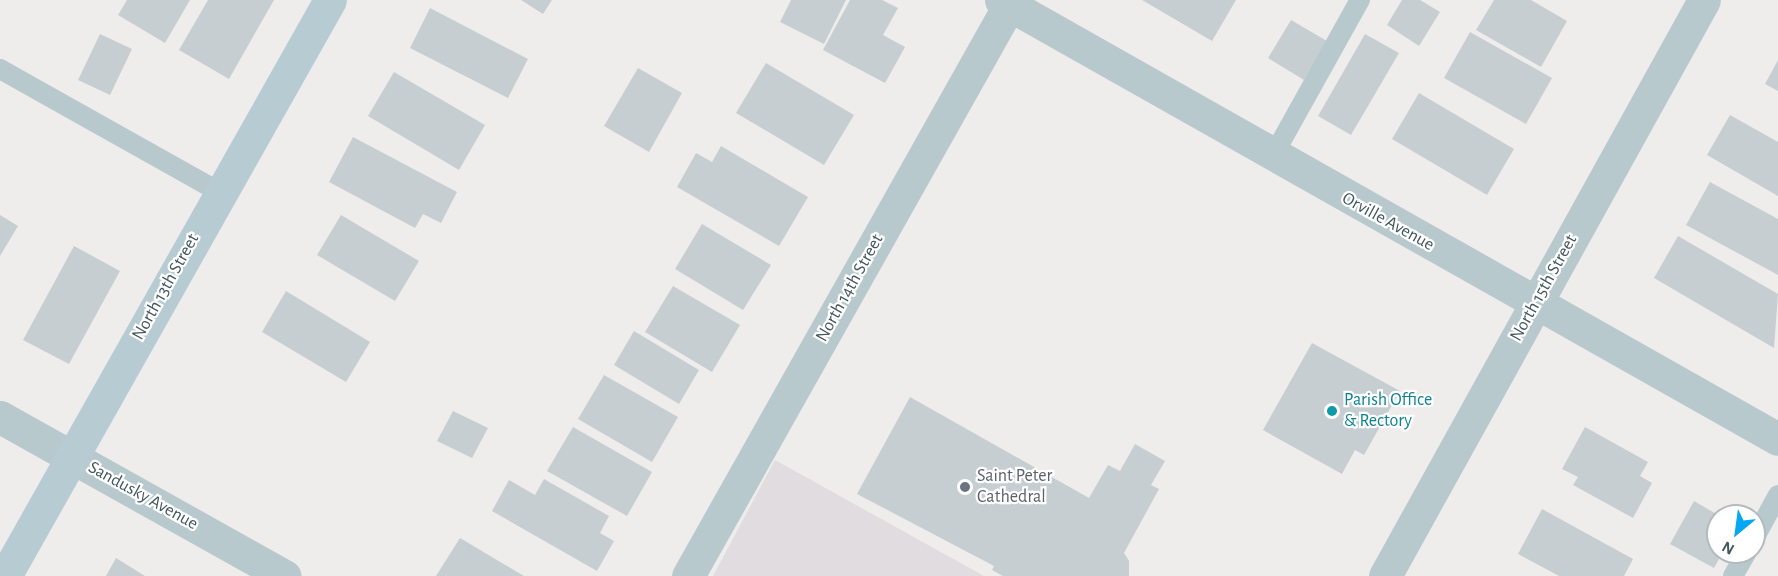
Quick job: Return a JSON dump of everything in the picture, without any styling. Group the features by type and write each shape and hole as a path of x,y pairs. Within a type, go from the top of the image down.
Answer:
{"street":[{"name":"North 13th Street","path":"5,576 219,192 330,0"},
{"name":"North 15th Street","path":"1384,576 1704,0"},
{"name":"Orville Avenue","path":"1007,2 1273,156 1778,439"},
{"name":"North 14th Street","path":"688,576 1007,2"},
{"name":"Sandusky Avenue","path":"0,417 285,576"}],"lane":[{"path":"1273,156 1360,0"},
{"path":"0,69 219,192"},
{"path":"1766,516 1778,495"}],"shaded area":[{"path":"775,460 984,576 713,576"}],"building":[{"path":"127,0 190,0 165,43 118,15"},
{"path":"208,0 274,0 229,79 179,50"},
{"path":"521,0 552,0 543,14"},
{"path":"791,0 846,0 824,44 780,22"},
{"path":"850,0 882,0 898,8 883,35 905,47 885,83 823,50"},
{"path":"1142,0 1236,0 1212,41"},
{"path":"1402,0 1420,0 1440,12 1419,46 1387,25"},
{"path":"1494,0 1531,0 1567,21 1541,67 1476,30"},
{"path":"430,8 528,59 508,98 410,48"},
{"path":"1291,20 1327,41 1304,80 1268,58"},
{"path":"1470,32 1552,78 1526,124 1444,78"},
{"path":"100,34 132,49 110,95 78,80"},
{"path":"1365,34 1399,53 1351,135 1318,116"},
{"path":"1778,60 1778,91 1765,84"},
{"path":"766,63 854,115 824,165 736,113"},
{"path":"638,68 682,93 649,152 604,126"},
{"path":"394,72 485,125 459,170 368,116"},
{"path":"1419,93 1514,149 1487,195 1392,139"},
{"path":"1730,115 1778,142 1778,196 1707,155"},
{"path":"353,137 457,192 441,223 423,214 415,228 329,182"},
{"path":"721,146 808,197 779,246 677,187 696,153 712,162"},
{"path":"1710,182 1778,219 1778,275 1686,225"},
{"path":"0,215 18,226 0,256"},
{"path":"341,215 419,261 395,301 317,255"},
{"path":"702,224 771,265 743,310 675,269"},
{"path":"1678,236 1778,294 1774,348 1654,278"},
{"path":"74,246 120,271 69,364 23,340"},
{"path":"673,286 740,325 712,372 645,332"},
{"path":"286,291 370,342 346,382 262,332"},
{"path":"634,331 699,370 679,404 614,365"},
{"name":"Parish Office & Rectory","path":"1312,343 1400,391 1364,455 1355,450 1342,474 1263,430"},
{"path":"604,375 678,417 652,462 578,419"},
{"name":"Saint Peter Cathedral","path":"910,397 1089,498 1108,465 1120,471 1135,444 1165,461 1151,485 1159,489 1124,553 1129,561 1129,576 1003,576 992,570 994,566 857,494"},
{"path":"453,411 488,428 472,458 437,441"},
{"path":"573,427 652,472 627,516 547,471"},
{"path":"1585,427 1648,462 1640,476 1652,483 1633,518 1573,485 1578,477 1562,469"},
{"path":"544,479 609,516 600,533 614,541 597,571 492,511 509,480 535,495"},
{"path":"1694,501 1706,508 1706,564 1670,544"},
{"path":"1542,509 1633,559 1624,576 1559,576 1518,554"},
{"path":"460,538 524,576 436,576"},
{"path":"116,558 145,576 106,576"}],"place":[{"name":"Parish Office & Rectory","path":"1332,411"},
{"name":"Saint Peter Cathedral","path":"965,487"}]}
